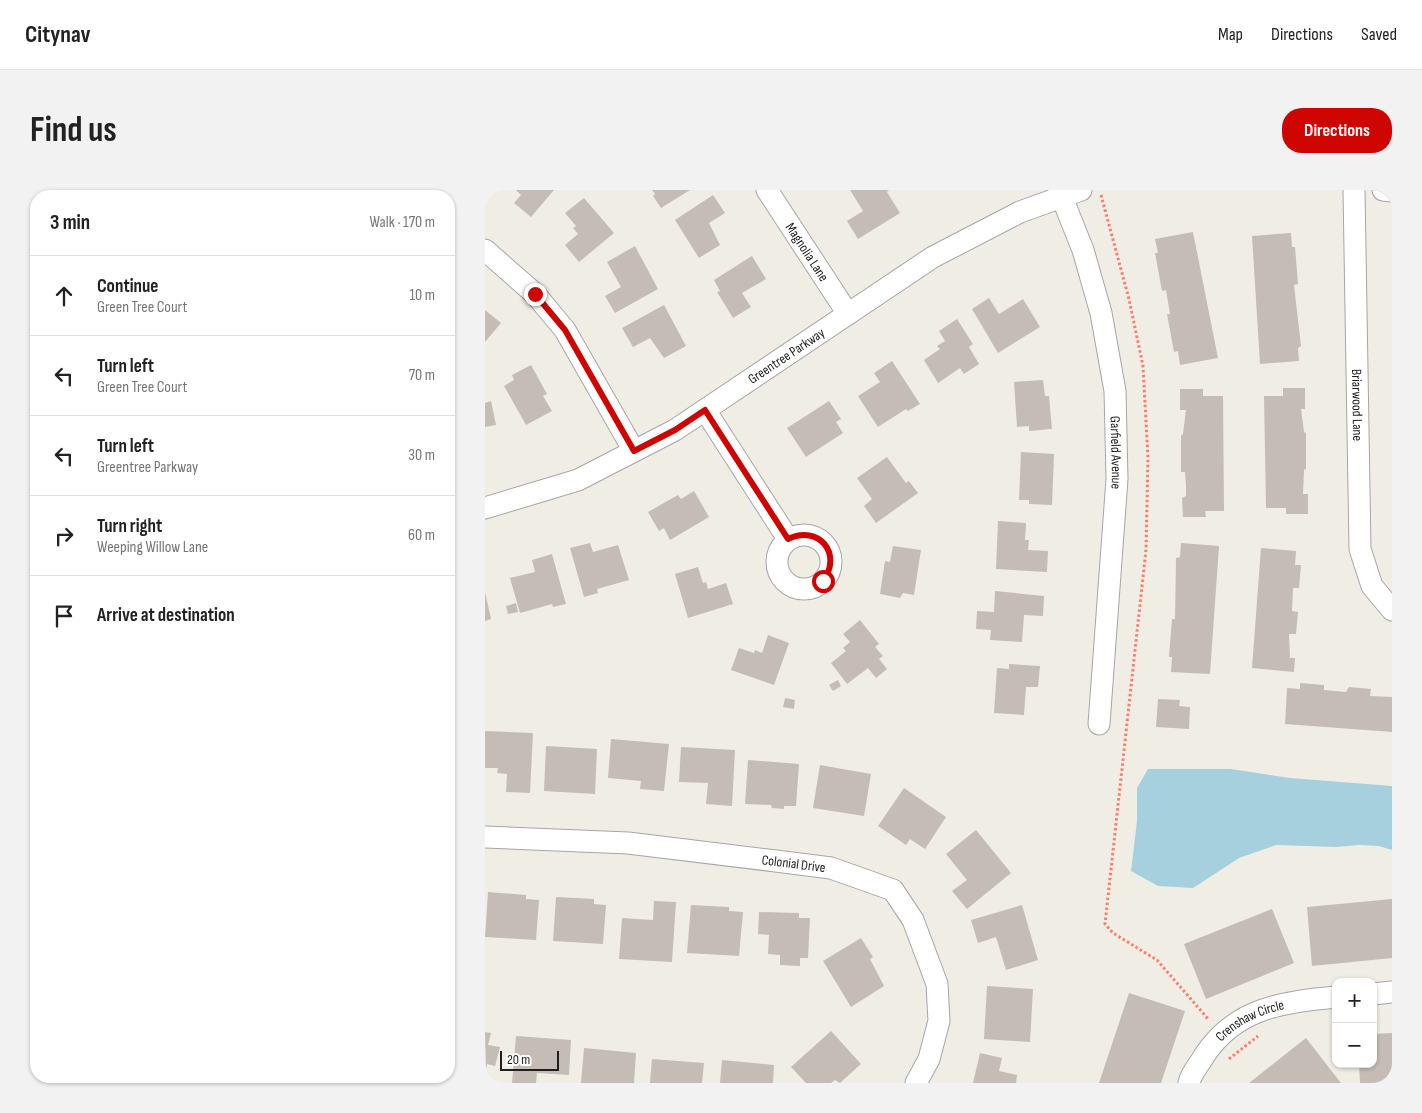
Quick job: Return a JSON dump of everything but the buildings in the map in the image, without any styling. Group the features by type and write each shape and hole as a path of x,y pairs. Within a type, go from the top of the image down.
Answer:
{"street":[{"name":"Magnolia Lane","path":"767,190 848,314"},
{"name":"Briarwood Lane","path":"1354,190 1360,549 1372,586 1392,610"},
{"path":"1383,190 1392,191"},
{"name":"Greentree Parkway","path":"485,508 578,480 675,430 933,257 1020,212 1067,192"},
{"name":"Garfield Avenue","path":"1067,192 1096,295 1115,391 1117,479 1099,724"},
{"path":"485,250 535,294 565,330 634,451"},
{"path":"705,410 788,539"},
{"name":"Colonial Drive","path":"485,837 628,844 794,863 831,868 893,890 913,920 937,984 939,1021 929,1059 916,1083"},
{"path":"1377,994 1392,992"},
{"name":"Crenshaw Circle","path":"1189,1083 1210,1046 1231,1027 1262,1010 1289,1001 1332,997"}],"path":[{"path":"1098,190 1104,204 1129,299 1143,366 1148,458 1145,550 1105,924 1113,933 1157,960 1238,1052"},
{"path":"1224,1064 1262,1032"}],"water":[{"path":"1148,769 1231,769 1290,778 1392,786 1392,850 1379,846 1359,845 1336,847 1276,845 1239,858 1193,888 1158,886 1131,871 1137,821 1137,788"}],"route":[{"path":"535,294 565,330 634,451 675,430 705,410 788,539 796,535 814,536 828,548 831,566 823,581"}]}
